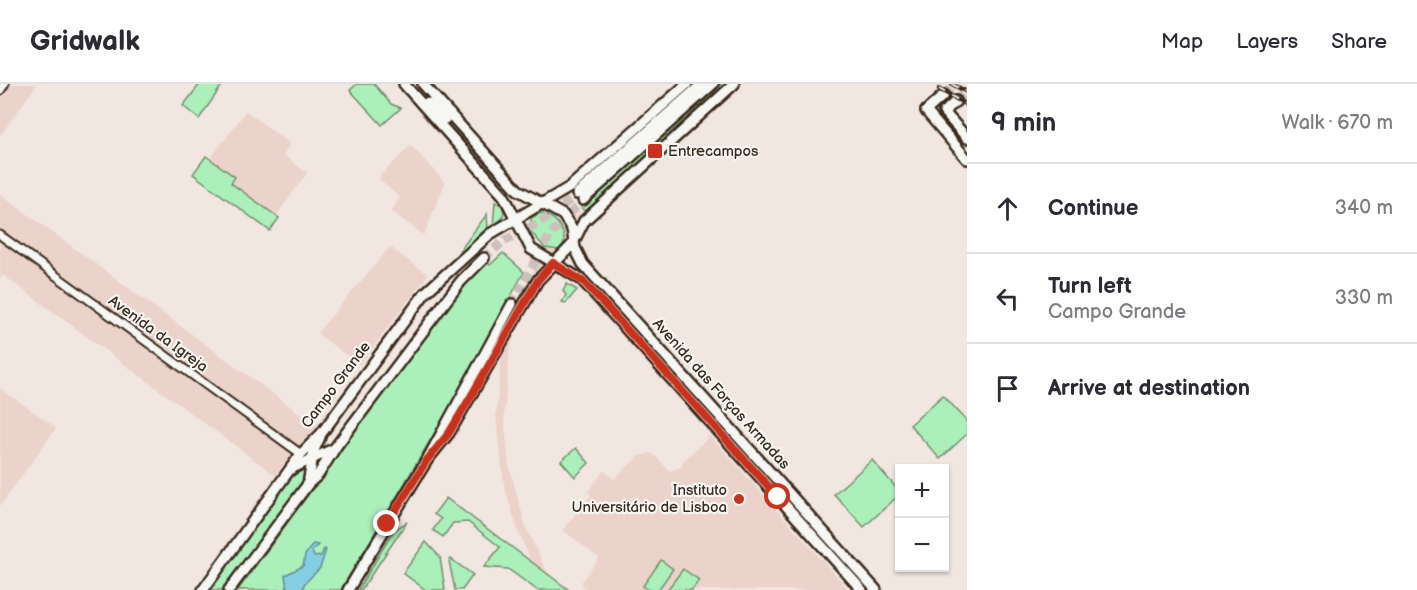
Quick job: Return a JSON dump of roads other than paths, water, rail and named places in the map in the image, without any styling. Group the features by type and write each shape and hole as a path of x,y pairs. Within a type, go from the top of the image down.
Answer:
{"main road":[{"path":"0,90 4,84"},
{"path":"404,84 508,202 528,246 553,263"},
{"path":"423,84 518,190 554,208 567,219 573,232 574,243"},
{"path":"515,219 564,192 687,84"},
{"path":"702,84 580,197 713,84"},
{"path":"427,460 449,433 540,277 574,243 587,218 734,84"},
{"path":"944,95 926,111 967,159"},
{"path":"956,101 944,112 967,138"},
{"path":"423,104 430,103 445,119 450,114"},
{"name":"Campo Grande","path":"203,590 301,454 321,434 425,293 487,236 515,219"},
{"name":"Avenida das Forças Armadas","path":"574,243 585,267 876,590"},
{"path":"229,590 308,484 318,475 337,445 461,281 483,258"},
{"name":"Avenida das Forças Armadas","path":"553,263 584,282 862,590"},
{"path":"348,590 427,460 512,304"},
{"path":"308,484 321,434"},
{"path":"291,469 313,460 337,445"},
{"path":"301,454 313,460"}],"street":[{"name":"Avenida da Igreja","path":"0,235 301,454"}],"water":[{"path":"313,544 318,545 312,551 314,557 321,556 324,549 326,550 320,568 304,584 303,590 287,590 285,575 303,566 305,555"}],"tunnel":[{"path":"944,95 956,84"},
{"path":"956,101 967,91"},
{"path":"484,258 504,241 549,217 577,194"},
{"path":"512,304 550,235 583,200"}],"railway":[{"path":"952,84 967,92"},
{"path":"939,89 967,105"}],"place":[{"name":"Entrecampos","path":"655,151"},
{"name":"Instituto Universitário de Lisboa","path":"739,499"}]}
